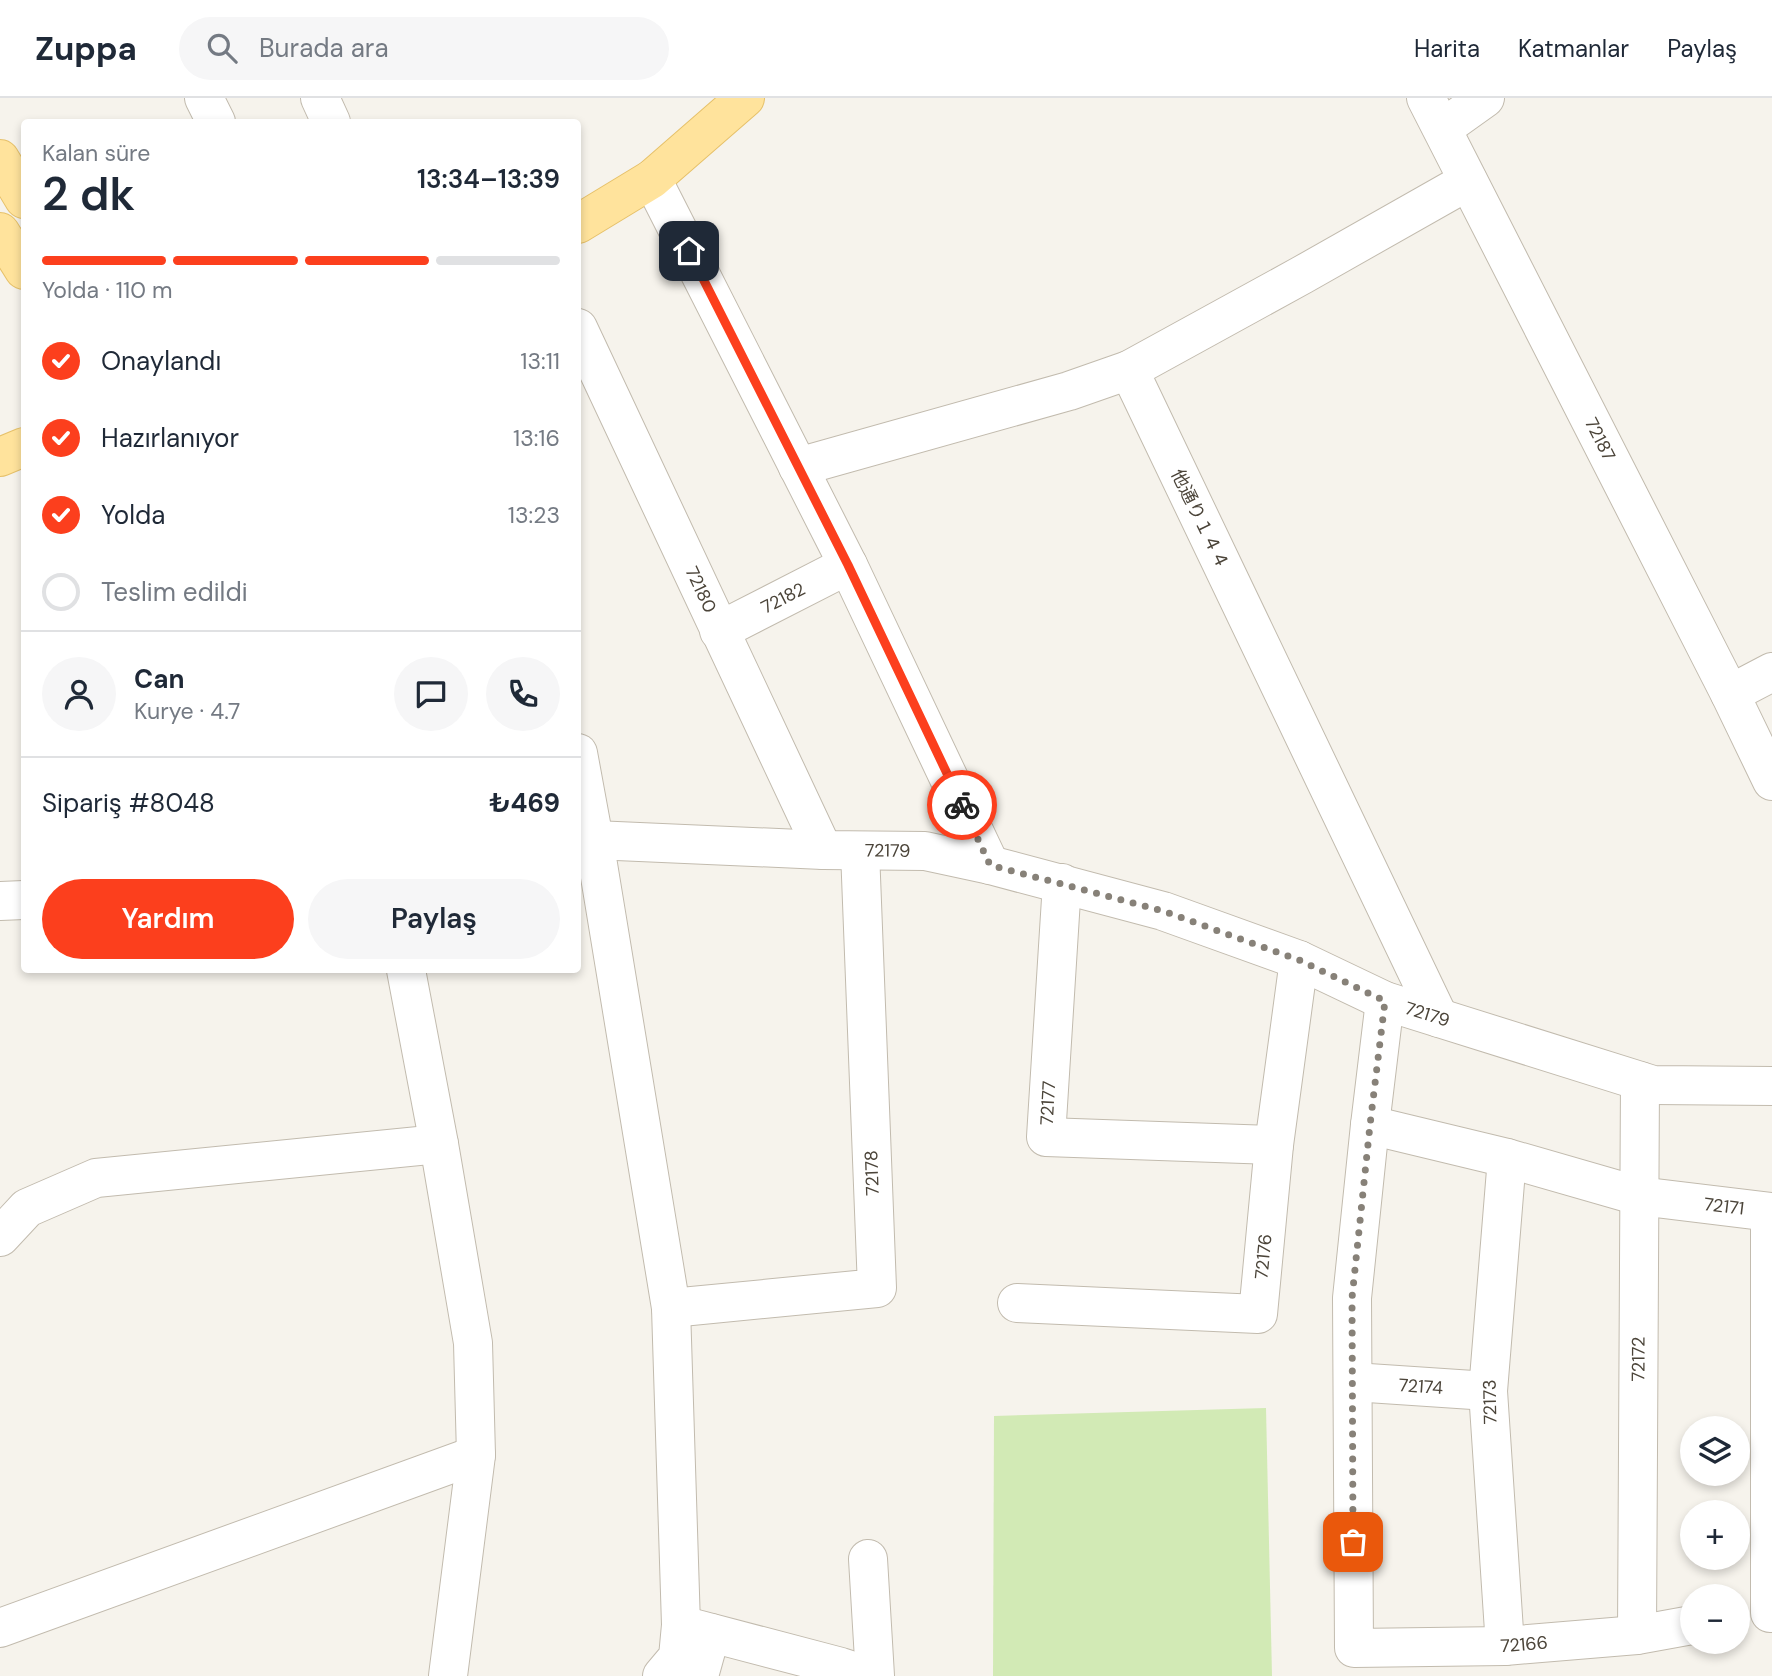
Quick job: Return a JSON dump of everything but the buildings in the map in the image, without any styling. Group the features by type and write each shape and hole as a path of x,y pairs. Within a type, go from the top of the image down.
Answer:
{"main road":[{"path":"581,221 652,179 745,98"},
{"path":"0,159 21,194"},
{"path":"0,232 21,265"},
{"path":"0,457 21,448"}],"street":[{"path":"204,98 214,119"},
{"path":"320,98 330,119"},
{"path":"1434,113 1485,98"},
{"name":"72187","path":"1434,113 1772,781"},
{"path":"652,179 848,565 990,865"},
{"path":"798,467 1069,391 1129,370 1468,181"},
{"name":"72180","path":"581,334 719,631 841,851"},
{"name":"他通り１４４","path":"1129,370 1439,1018"},
{"name":"72182","path":"719,631 848,565"},
{"path":"1730,694 1772,672"},
{"path":"581,786 586,841 671,1308 699,1676"},
{"name":"72179","path":"586,841 841,851 925,851 1062,883 1163,911 1299,960 1385,1001 1653,1085 1772,1086"},
{"name":"72178","path":"671,1308 877,1288 841,851"},
{"name":"72177","path":"1062,883 1046,1137 1274,1145"},
{"path":"0,901 21,900"},
{"name":"72176","path":"1017,1303 1258,1314 1274,1145 1299,960"},
{"path":"407,973 473,1343 476,1455 448,1676"},
{"path":"1353,1382 1352,1298 1385,1001"},
{"name":"72172","path":"1637,1634 1640,1081"},
{"name":"72171","path":"1370,1125 1507,1158 1639,1196 1770,1212 1760,1614"},
{"path":"0,1237 27,1209 96,1178 439,1143"},
{"name":"72173","path":"1505,1646 1488,1391 1507,1158"},
{"name":"72174","path":"1353,1382 1488,1391"},
{"name":"72166","path":"1353,1382 1354,1648 1505,1646 1637,1634 1680,1627"},
{"path":"0,1628 476,1455"},
{"path":"696,1629 856,1674 868,1559"},
{"path":"662,1676 696,1629"}],"green space":[{"path":"1266,1408 1272,1676 993,1676 994,1416"}],"way so far":[{"path":"962,805 990,865 1163,911 1299,960 1385,1001 1352,1298 1353,1542"}],"route":[{"path":"689,251 848,565 962,805"}]}
